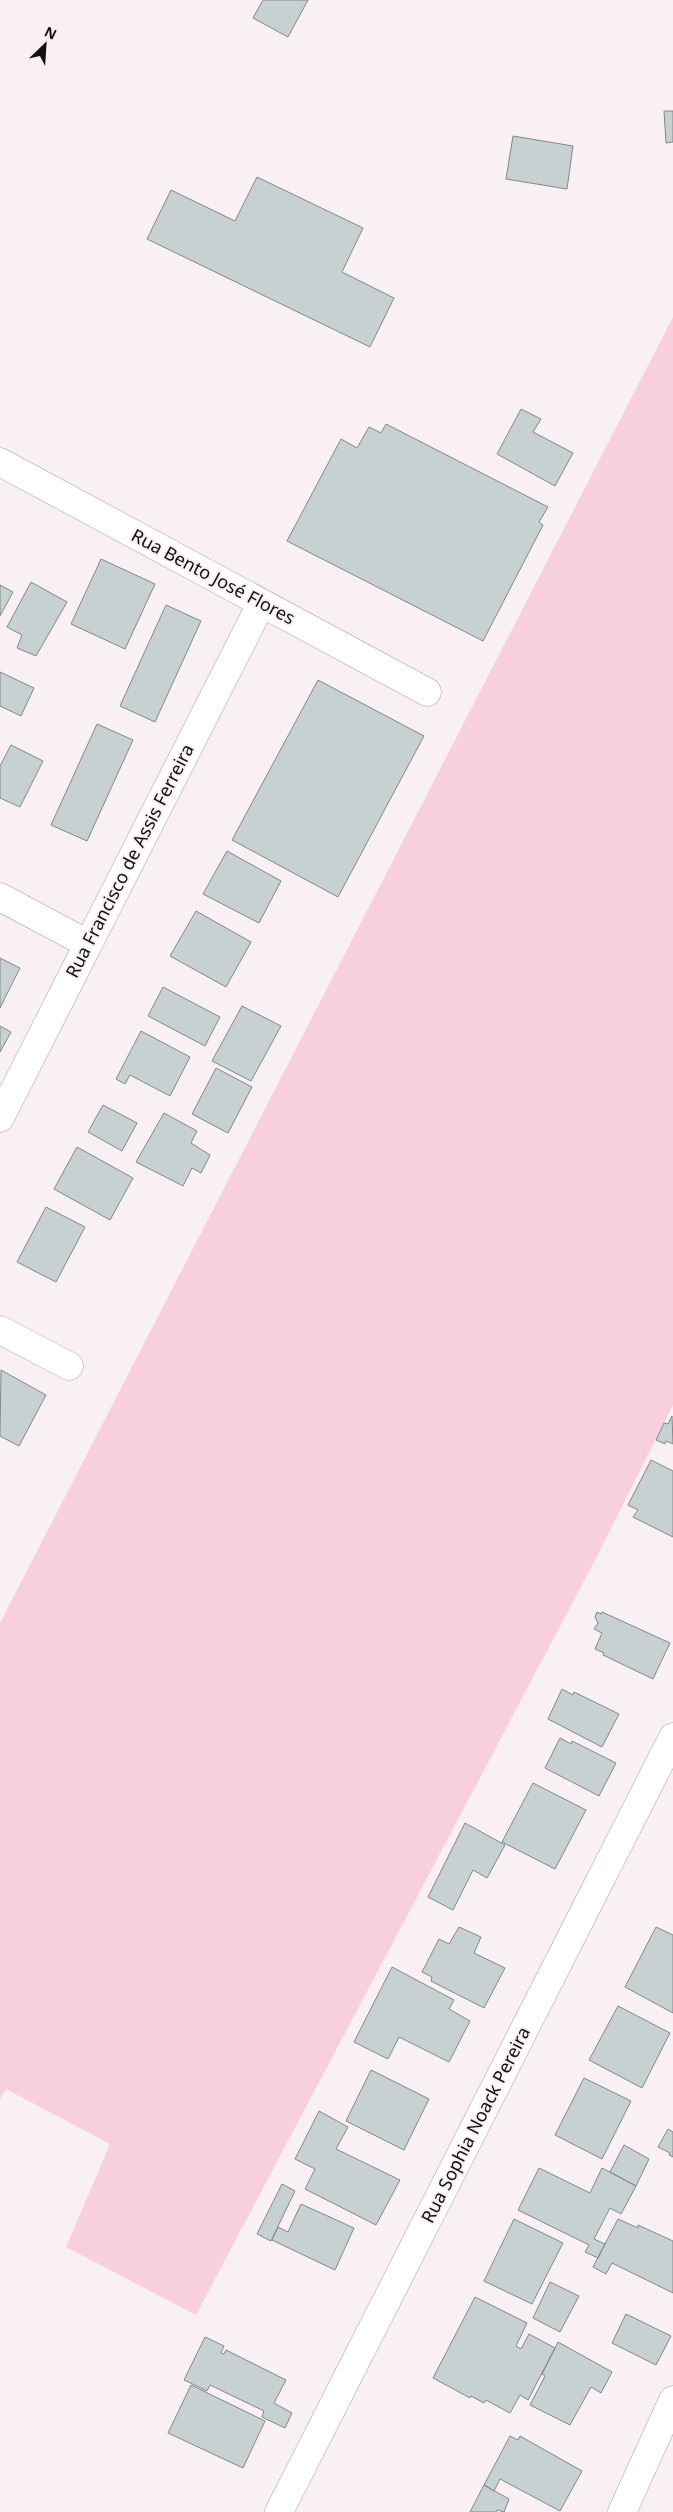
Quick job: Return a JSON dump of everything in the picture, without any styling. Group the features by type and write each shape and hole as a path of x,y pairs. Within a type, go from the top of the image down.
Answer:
{"street":[{"name":"Rua Bento José Flores","path":"0,462 427,692"},
{"name":"Rua Francisco de Assis Ferreira","path":"0,1118 261,604"},
{"path":"0,897 88,944"},
{"path":"0,1330 69,1366"},
{"name":"Rua Sophia Noack Pereira","path":"279,2512 673,1737"},
{"path":"622,2512 673,2400"}],"shaded area":[{"path":"673,317 673,1405 593,1564 196,2315 66,2247 110,2144 6,2089 0,2099 0,1623"}],"building":[{"path":"263,0 308,0 288,37 253,18"},
{"path":"664,111 673,111 673,142 666,143"},
{"path":"513,136 573,146 567,189 506,179"},
{"path":"257,177 363,228 342,272 394,298 370,347 147,239 171,190 235,221"},
{"path":"521,409 541,419 533,432 573,453 555,486 497,454"},
{"path":"386,424 548,507 539,522 543,525 483,641 287,541 341,439 357,448 369,427 381,433"},
{"path":"101,559 155,584 125,649 71,624"},
{"path":"31,582 67,602 36,656 17,648 22,635 7,627"},
{"path":"0,585 13,592 0,616"},
{"path":"166,605 201,621 155,722 120,706"},
{"path":"0,672 34,688 21,716 0,706"},
{"path":"318,680 424,736 338,897 232,840"},
{"path":"97,724 133,740 87,841 51,825"},
{"path":"11,745 43,761 20,807 0,798 0,766"},
{"path":"227,851 281,881 259,923 203,894"},
{"path":"196,911 251,942 226,987 170,956"},
{"path":"0,958 20,968 0,1008"},
{"path":"163,987 220,1017 205,1046 148,1016"},
{"path":"242,1006 281,1026 251,1081 212,1061"},
{"path":"0,1026 11,1032 0,1052"},
{"path":"141,1031 190,1057 170,1096 130,1075 125,1084 116,1079"},
{"path":"216,1068 252,1087 228,1133 192,1114"},
{"path":"103,1105 137,1123 122,1151 88,1132"},
{"path":"164,1113 197,1131 191,1143 210,1155 201,1173 192,1168 183,1186 136,1162"},
{"path":"77,1147 133,1178 110,1220 54,1189"},
{"path":"46,1207 85,1227 56,1282 17,1262"},
{"path":"1,1370 46,1395 19,1446 0,1436"},
{"path":"672,1416 673,1444 666,1441 665,1444 656,1440 664,1423 668,1424"},
{"path":"651,1460 673,1471 673,1537 633,1517 638,1510 628,1505"},
{"path":"597,1612 601,1614 602,1612 670,1643 653,1679 603,1655 604,1653 595,1649 602,1633 594,1629 598,1623 595,1617"},
{"path":"562,1689 573,1695 574,1692 619,1714 602,1747 548,1719"},
{"path":"560,1738 571,1744 572,1741 616,1763 599,1796 545,1768"},
{"path":"533,1783 586,1810 555,1869 502,1842"},
{"path":"465,1823 505,1845 487,1878 473,1870 453,1910 428,1897"},
{"path":"459,1927 481,1937 474,1953 505,1968 484,2008 431,1981 432,1977 422,1972 439,1939 449,1944"},
{"path":"656,1927 673,1935 673,2013 625,1987"},
{"path":"392,1967 454,2000 449,2009 470,2021 449,2062 399,2037 388,2059 354,2042"},
{"path":"618,2006 670,2033 642,2088 589,2060"},
{"path":"371,2070 429,2099 404,2150 346,2121"},
{"path":"584,2078 631,2101 602,2159 555,2135"},
{"path":"319,2111 348,2127 336,2149 400,2180 376,2225 305,2189 315,2169 295,2159"},
{"path":"668,2129 673,2132 673,2157 669,2155 670,2153 658,2147"},
{"path":"624,2145 649,2159 636,2186 610,2172"},
{"path":"539,2168 590,2193 602,2168 636,2186 621,2214 610,2208 594,2239 605,2244 598,2258 585,2252 589,2245 518,2210"},
{"path":"282,2184 295,2191 271,2241 257,2234"},
{"path":"301,2204 354,2228 335,2270 272,2240 278,2227 288,2232"},
{"path":"514,2219 563,2243 532,2304 484,2281"},
{"path":"618,2219 638,2228 638,2225 673,2241 673,2293 612,2263 606,2274 593,2267"},
{"path":"550,2282 579,2296 560,2332 533,2318"},
{"path":"475,2297 527,2323 516,2346 521,2349 529,2334 555,2348 528,2400 520,2395 510,2413 486,2400 484,2403 471,2396 470,2398 433,2378"},
{"path":"626,2314 671,2336 656,2365 612,2343"},
{"path":"205,2337 224,2346 221,2353 224,2354 226,2350 286,2380 274,2403 292,2413 285,2428 262,2417 264,2411 210,2385 207,2391 184,2380"},
{"path":"558,2342 612,2372 601,2393 591,2387 570,2425 530,2405 545,2376 542,2374"},
{"path":"191,2385 265,2421 243,2468 168,2433"},
{"path":"510,2436 518,2440 520,2436 582,2471 560,2511 500,2479 494,2491 484,2485"},
{"path":"484,2485 509,2499 504,2512 497,2510 496,2512 470,2512"}]}
